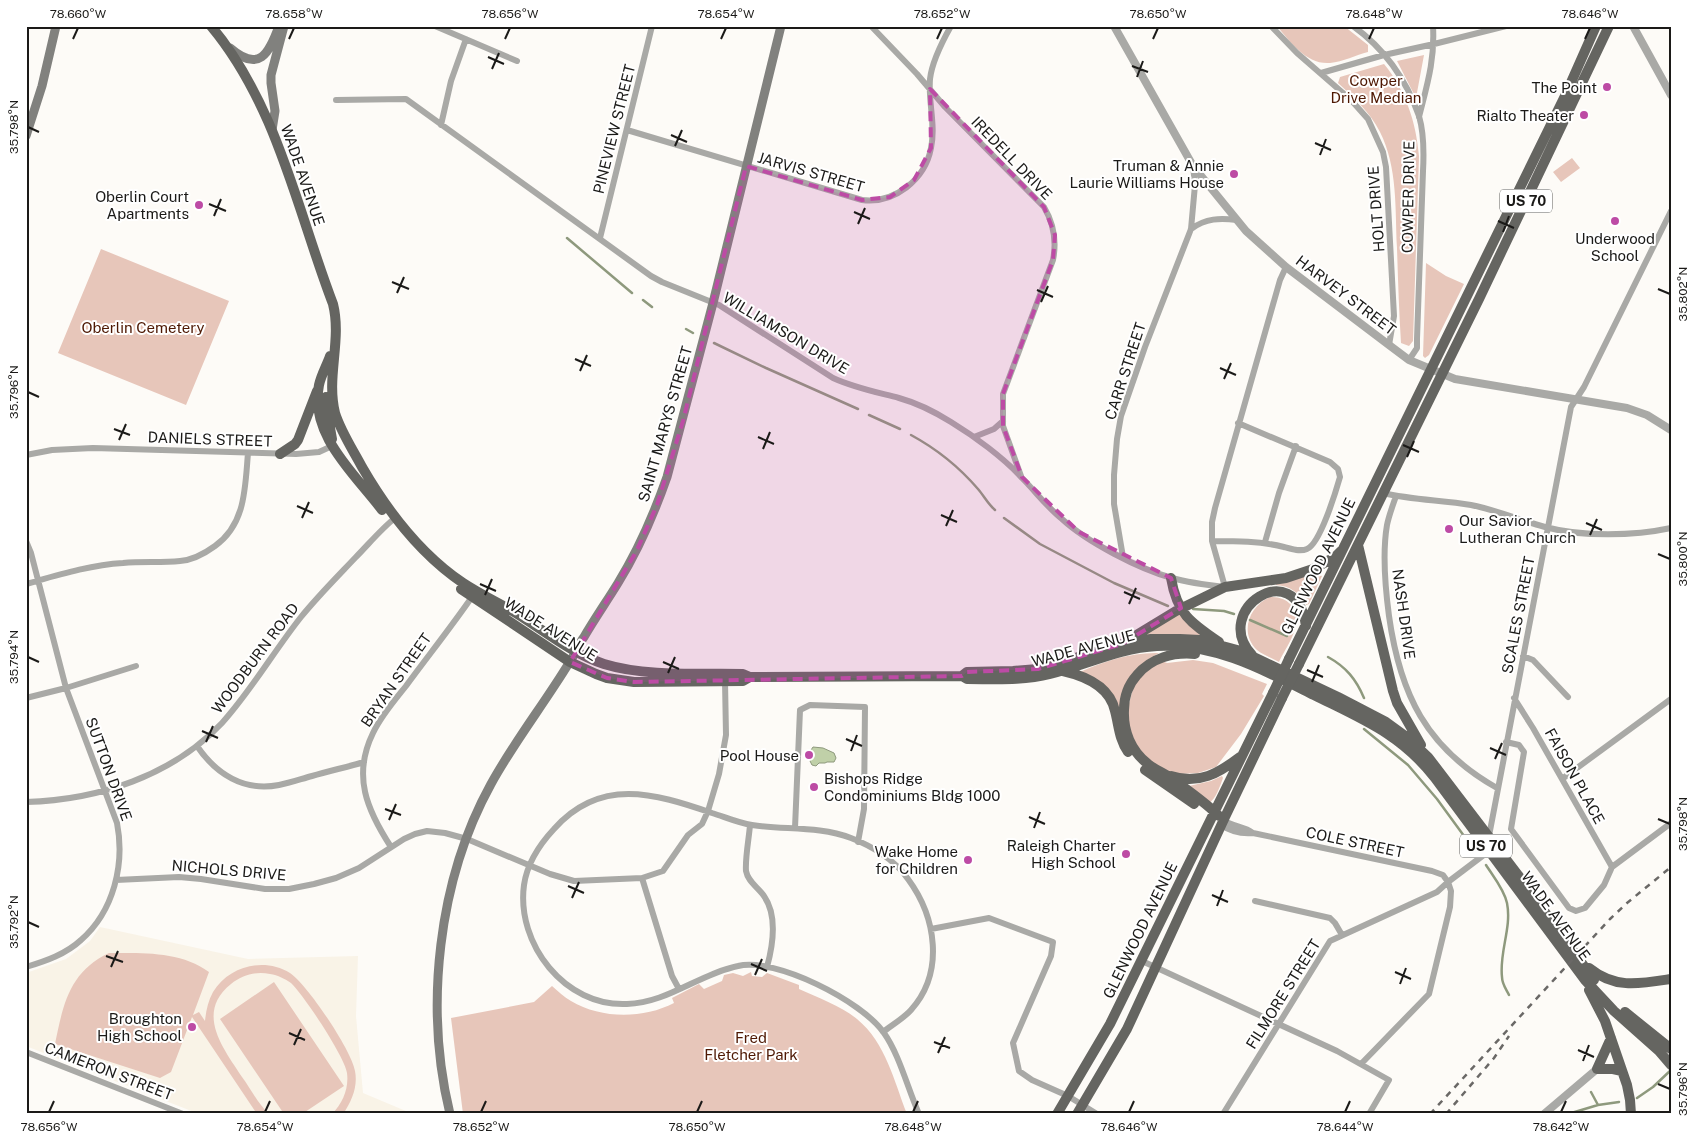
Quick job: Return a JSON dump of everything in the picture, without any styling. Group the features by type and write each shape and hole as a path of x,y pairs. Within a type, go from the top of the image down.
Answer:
{"main road":[{"path":"26,136 42,86 56,26"},
{"name":"WADE AVENUE","path":"212,26 228,46 251,84 272,130 333,304 336,322 332,397 336,414 345,436 393,520"},
{"path":"228,46 241,57 261,58 270,48 279,26"},
{"path":"272,130 275,112 271,75 284,26"},
{"name":"SAINT MARYS STREET","path":"450,1114 441,1064 438,1029 438,986 446,917 456,872 478,809 506,758 570,662 636,552 657,505 667,477 713,303 781,26"},
{"name":"GLENWOOD AVENUE","path":"1057,1114 1110,1024 1142,961 1574,76 1596,26"},
{"name":"GLENWOOD AVENUE","path":"1079,1109 1127,1029 1222,822 1537,178 1609,26"},
{"name":"WADE AVENUE","path":"334,345 319,385 321,418 324,431 332,446 430,564 570,662 596,674 621,681 652,682 725,682 743,681 750,677"},
{"path":"332,378 326,405 332,432 332,446 343,449 368,477"},
{"path":"280,454 298,440 319,385"},
{"name":"US 70","path":"1358,545 1393,691 1397,703 1428,757"},
{"path":"1122,644 1181,608 1225,588 1286,578 1313,569 1335,557 1344,549"},
{"path":"1313,569 1322,571 1340,582"},
{"path":"1171,578 1181,608 1195,626 1226,646"},
{"path":"1225,588 1272,588 1292,596 1304,613 1306,626"},
{"path":"1253,656 1245,645 1241,633 1244,614 1261,595 1268,592 1282,592"},
{"name":"WADE AVENUE","path":"474,594 518,615 576,652 603,664 629,669 685,673 743,674 750,677 962,676 967,679 1011,679 1030,678 1062,671 1112,653 1156,646 1184,646 1235,658 1258,667 1387,732 1408,749 1427,768 1585,980"},
{"name":"WADE AVENUE","path":"962,676 967,672 1013,672 1038,669 1122,644 1151,639 1200,640 1226,646 1253,656 1386,722 1408,738 1428,757 1582,962"},
{"name":"US 70","path":"1210,651 1202,655 1180,653 1171,655 1155,660 1138,673 1128,690 1124,702 1124,716 1128,739 1143,760 1166,775 1185,780 1208,777 1222,770 1241,756"},
{"path":"1062,671 1083,677 1102,689 1113,704 1121,740 1133,758 1144,769 1213,814"},
{"path":"1166,775 1222,822"},
{"path":"1582,962 1601,976 1620,983 1636,984 1671,979"},
{"name":"US 70","path":"1582,962 1594,980 1621,1008 1670,1048"},
{"path":"1585,980 1614,1011 1671,1065"},
{"name":"US 70","path":"1585,980 1611,1038 1629,1093 1630,1114"},
{"path":"1611,1038 1597,1069 1622,1071"}],"street":[{"path":"435,26 517,60"},
{"name":"PINEVIEW STREET","path":"600,238 652,26"},
{"name":"IREDELL DRIVE","path":"872,26 945,107 1044,207 1052,220 1056,248 1053,260 1003,394 1003,426 1022,477"},
{"name":"JARVIS STREET","path":"627,130 862,200 874,202 890,197 905,189 914,180 923,169 931,148 930,77 951,26"},
{"name":"HARVEY STREET","path":"1114,26 1193,166 1246,231 1286,267 1389,346 1409,360 1441,375 1627,408 1647,414 1671,430"},
{"name":"HOLT DRIVE","path":"1271,26 1297,53 1351,100 1368,120 1383,152 1386,167 1394,316 1389,346"},
{"name":"COWPER DRIVE","path":"1353,26 1371,39 1395,68 1419,117 1424,161 1418,339 1417,348 1409,360"},
{"path":"1419,117 1433,58 1433,26"},
{"path":"1321,73 1384,55 1506,26"},
{"path":"1632,26 1671,95"},
{"path":"441,125 451,81 466,39"},
{"name":"WILLIAMSON DRIVE","path":"336,100 406,100 662,282 713,303 833,378 852,386 901,398 949,420 974,437 1022,477 1038,496 1063,520 1098,545 1156,573 1192,583 1225,588"},
{"name":"CARR STREET","path":"1123,557 1114,504 1117,439 1121,416 1145,347 1191,229 1195,185 1193,166"},
{"name":"SCALES STREET","path":"1489,838 1514,698 1571,407 1584,387 1671,211"},
{"path":"1191,229 1200,222 1210,220 1222,218 1237,220"},
{"path":"1225,588 1212,541 1212,522 1238,423 1280,280 1286,267"},
{"path":"974,437 994,429 1003,421"},
{"path":"1212,541 1266,542 1298,550 1308,549 1316,539 1334,497 1340,477 1338,469 1330,462 1238,423"},
{"name":"DANIELS STREET","path":"26,455 74,448 310,454 332,446"},
{"path":"1266,542 1279,493 1296,446"},
{"path":"26,584 106,565 179,561 204,554 226,536 239,515 244,495 248,453"},
{"path":"1383,493 1473,505 1547,528 1584,533 1619,534 1671,528"},
{"name":"NASH DRIVE","path":"1396,496 1386,536 1385,575 1392,634 1398,664 1407,693 1419,714 1448,752 1479,778 1497,788"},
{"name":"WOODBURN ROAD","path":"26,802 78,796 143,778 159,771 197,746 221,724 235,707 317,598 393,520"},
{"name":"SUTTON DRIVE","path":"26,541 66,688 117,823 119,834 116,880 105,910 82,940 58,955 26,968"},
{"name":"BRYAN STREET","path":"391,847 376,823 367,802 363,778 368,743 381,720 474,594"},
{"path":"1523,656 1533,660 1568,697"},
{"path":"26,698 66,688 136,666"},
{"name":"NICHOLS DRIVE","path":"116,880 179,877 201,878 265,889 289,889 336,878 359,868 391,847 422,832 446,833 467,839 550,874 574,881 642,878 663,871 688,835 702,824 708,811 719,774 726,735 725,682"},
{"name":"FAISON PLACE","path":"1514,698 1612,867"},
{"path":"1562,779 1671,699"},
{"path":"795,828 800,710 810,705 865,707 864,809 858,842"},
{"path":"1506,742 1519,745 1524,752 1511,829 1569,908 1576,911 1585,908 1604,886 1612,867 1671,824"},
{"path":"197,746 210,763 230,778 246,784 264,787 280,785 364,762"},
{"path":"883,1032 911,1010 926,986 934,952 931,929 927,912 908,878 888,859 858,842 827,832 750,825 651,795 632,793 610,794 576,809 560,822 544,840 529,865 524,885 524,905 529,930 537,952 548,968 581,993 605,1003 626,1004 650,1001 718,972 740,965 759,965 799,978 833,992 851,1002 866,1014 883,1032 919,1114"},
{"name":"COLE STREET","path":"1222,822 1228,829 1237,832 1246,834 1253,832 1432,872 1442,875 1448,882"},
{"path":"750,825 746,870 749,879 764,896 772,920 773,942 767,967"},
{"name":"FILMORE STREET","path":"1223,1114 1328,944 1342,935 1437,892 1489,851"},
{"path":"642,878 672,976 679,989"},
{"path":"1361,1064 1429,994 1450,907 1451,891 1448,882"},
{"path":"1255,901 1330,918 1335,922 1342,935"},
{"path":"931,929 989,918 1053,942 1051,956 1013,1043 1019,1071 1032,1080 1068,1096 1079,1109 1097,1114"},
{"path":"1142,961 1278,1023 1389,1080 1369,1114"},
{"name":"CAMERON STREET","path":"26,1052 183,1114"},
{"path":"1544,1114 1597,1069"}],"highlighted area":[{"path":"930,89 1044,207 1055,235 1053,260 1003,394 1003,426 1022,477 1079,532 1171,578 1181,608 1122,644 1038,669 967,672 962,676 634,682 607,678 570,662 636,552 657,505 683,421 746,166 862,200 890,197 914,180 931,148"}],"shaded area":[{"path":"813,747 823,748 834,753 836,758 834,762 819,763 816,766 812,765 810,761"},
{"name":"Broughton High School","path":"100,927 248,959 358,956 356,1016 363,1093 413,1114 199,1114 26,1046 26,973 66,959 90,941"}],"green space":[{"name":"Cowper Drive Median","path":"1277,26 1344,26 1368,45 1368,52 1340,61 1322,63 1300,51"},
{"path":"1424,55 1416,98 1397,61"},
{"name":"Cowper Drive Median","path":"1384,64 1392,74 1409,107 1419,156 1413,341 1409,346 1401,343 1395,189 1390,160 1380,132 1371,118 1338,83 1340,77"},
{"path":"1572,158 1580,168 1561,182 1553,172"},
{"name":"Oberlin Cemetery","path":"101,249 229,301 186,405 58,353"},
{"path":"1426,263 1446,276 1464,284 1429,355 1425,358 1423,356"},
{"path":"1316,573 1322,576 1309,604 1306,605 1294,591 1276,585 1276,583"},
{"path":"1270,597 1287,601 1294,609 1297,617 1291,640 1279,662 1257,650 1248,636 1249,620 1252,613 1263,601"},
{"path":"1180,612 1199,635 1143,636"},
{"path":"1159,653 1147,660 1120,713 1080,672 1119,658"},
{"path":"1193,660 1213,663 1267,684 1262,694 1264,696 1241,734 1216,767 1198,773 1179,774 1160,768 1142,754 1132,739 1127,711 1134,685 1141,674 1162,661 1167,663"},
{"path":"1222,776 1223,778 1214,799 1209,803 1189,786 1211,781"},
{"path":"109,953 148,953 174,957 198,965 209,972 193,1015 199,1012 205,1021 213,992 220,983 238,970 258,965 280,968 290,973 307,990 328,1019 352,1061 356,1077 355,1088 352,1099 343,1114 332,1114 342,1100 347,1084 345,1065 339,1054 323,1026 297,989 281,977 265,973 249,974 231,984 220,995 215,1007 214,1019 216,1030 227,1054 258,1101 269,1114 257,1114 192,1017 171,1072 160,1078 55,1044 65,1003 76,980 96,961"},
{"name":"Fred Fletcher Park","path":"751,972 752,976 762,977 767,973 799,985 799,989 837,1006 857,1019 875,1039 882,1051 907,1114 463,1114 451,1018 534,1002 552,986 571,1001 595,1011 622,1015 636,1014 649,1012 674,1003 672,998 699,984 704,989 722,981 724,975 733,973 743,976"},
{"path":"274,982 344,1086 302,1114 284,1114 220,1019"}],"waterway":[{"path":"567,238 632,293"},
{"path":"643,300 652,307"},
{"path":"686,329 693,333"},
{"path":"714,343 858,409"},
{"path":"869,415 900,429"},
{"path":"911,435 955,466 971,481 995,510"},
{"path":"1004,518 1040,544 1114,583 1168,606"},
{"path":"1193,609 1224,611 1234,614"},
{"path":"1250,620 1287,636"},
{"path":"1328,657 1350,674 1364,698"},
{"path":"1364,729 1408,765 1437,799 1475,851"},
{"path":"1486,865 1501,888 1507,903 1508,922 1502,968 1504,986 1509,995"},
{"path":"1637,1098 1653,1087 1671,1070"},
{"path":"1591,1092 1598,1105"},
{"path":"1568,1114 1598,1105 1619,1102"}],"railway":[{"path":"1430,1114 1610,919 1671,867"},
{"path":"1446,1114 1494,1058 1509,1036"}],"place":[{"name":"The Point","path":"1607,87"},
{"name":"Rialto Theater","path":"1584,115"},
{"name":"Truman & Annie Laurie Williams House","path":"1234,174"},
{"name":"Oberlin Court Apartments","path":"199,205"},
{"name":"Underwood School","path":"1615,221"},
{"name":"Our Savior Lutheran Church","path":"1449,529"},
{"name":"Pool House","path":"809,755"},
{"name":"Bishops Ridge Condominiums Bldg 1000","path":"814,787"},
{"name":"Raleigh Charter High School","path":"1126,854"},
{"name":"Wake Home for Children","path":"968,860"},
{"name":"Broughton High School","path":"192,1027"}]}
